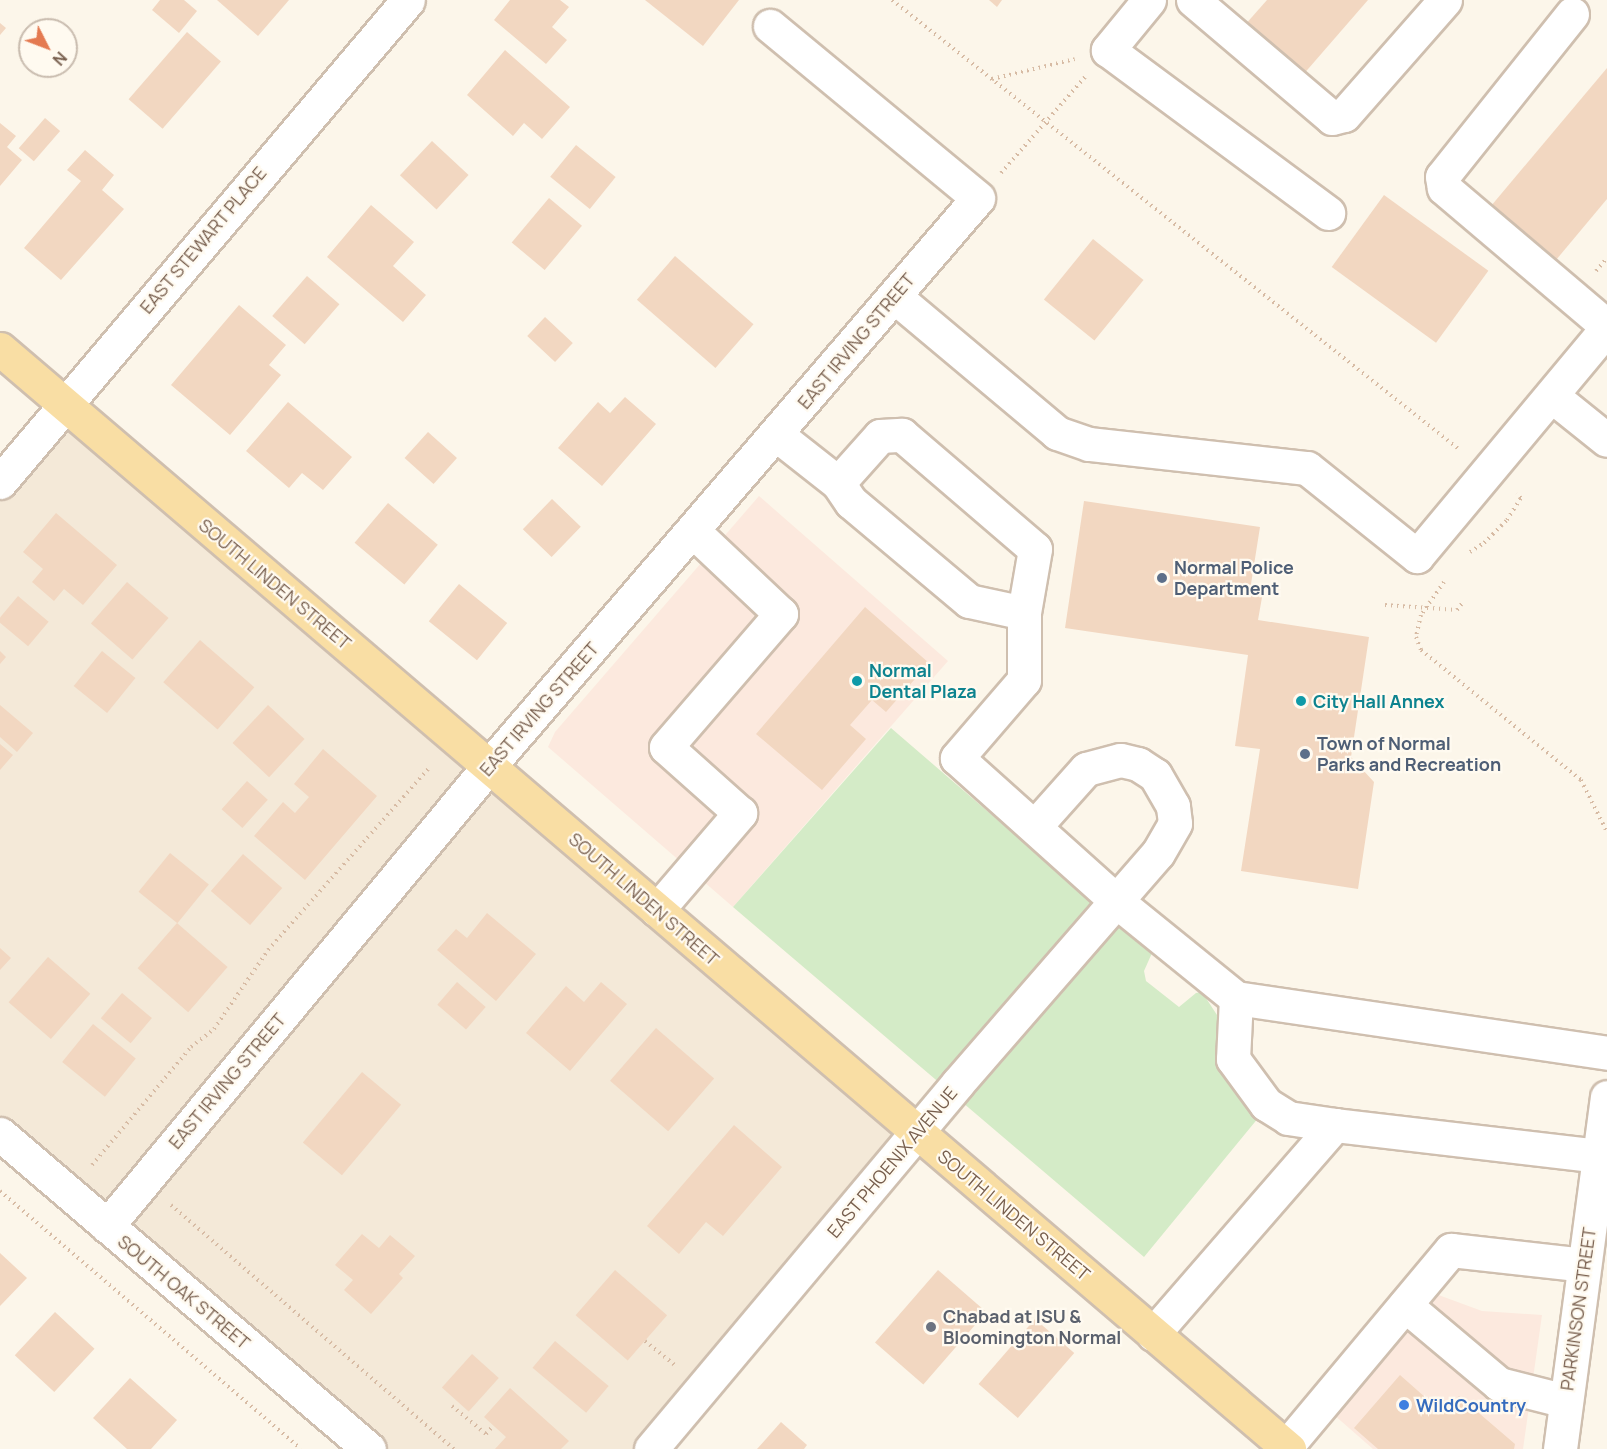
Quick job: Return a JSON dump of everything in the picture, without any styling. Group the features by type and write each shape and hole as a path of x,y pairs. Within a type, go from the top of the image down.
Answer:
{"main road":[{"name":"SOUTH LINDEN STREET","path":"0,349 1288,1448"}],"street":[{"name":"EAST STEWART PLACE","path":"0,482 408,0"},
{"path":"1149,0 1107,50 1328,213"},
{"path":"1193,0 1332,118 1344,115 1445,0"},
{"path":"894,296 1057,432 1089,444 1307,468 1416,556 1552,396 1607,327 1444,188 1442,177 1572,14"},
{"path":"770,26 978,198"},
{"name":"EAST IRVING STREET","path":"106,1226 489,766 777,435 978,198"},
{"path":"1552,396 1607,440"},
{"path":"777,435 838,483 851,502 969,601 1024,613"},
{"path":"838,483 880,436 902,435 1035,549 1024,613 1024,680 957,758 1035,826 1124,889 1236,998 1607,1053"},
{"path":"657,910 740,813 666,747 781,614 692,530"},
{"path":"1035,826 1086,769 1120,760 1138,764 1155,775 1173,806 1175,823 1158,853 1124,889"},
{"name":"EAST PHOENIX AVENUE","path":"651,1449 1124,889"},
{"path":"1236,998 1233,1059 1266,1104 1288,1118 1599,1156"},
{"name":"PARKINSON STREET","path":"1560,1449 1607,1097"},
{"path":"1153,1334 1335,1125"},
{"name":"SOUTH OAK STREET","path":"0,1134 369,1449"},
{"path":"1288,1448 1451,1250 1584,1265"},
{"path":"1405,1305 1499,1384 1566,1401"}],"path":[{"path":"892,0 1444,437"},
{"path":"991,79 1107,50"},
{"path":"978,198 1107,50"},
{"path":"1462,556 1484,543 1521,498"},
{"path":"1450,573 1426,608 1416,637 1421,650 1581,780 1607,832"},
{"path":"1385,605 1457,610 1463,602"},
{"path":"66,1191 108,1148 191,1047 214,1029 268,950 428,769"},
{"path":"0,1191 301,1449"},
{"path":"166,1201 454,1449"},
{"path":"452,1406 486,1434 493,1426"}],"shaded area":[{"path":"64,404 917,1132 651,1449 369,1449 0,1134 0,482"},
{"path":"759,496 948,661 733,907 548,747 555,732"},
{"path":"1425,1290 1482,1311 1542,1315 1523,1449 1373,1449 1325,1407"}],"green space":[{"path":"891,728 1152,953 1144,971 1146,981 1179,1007 1196,993 1202,992 1217,1015 1219,1043 1259,1117 1144,1257 733,907"}],"building":[{"path":"160,0 184,0 197,11 179,33 152,10"},
{"path":"217,0 289,0 258,36"},
{"path":"510,0 560,0 569,7 552,27 567,40 546,64 494,20"},
{"path":"645,0 739,0 703,46"},
{"path":"989,0 1002,0 997,7"},
{"path":"1267,0 1368,0 1302,76 1244,26"},
{"path":"0,23 6,28 0,35"},
{"path":"187,32 221,62 163,129 129,99"},
{"path":"505,50 570,107 542,139 524,123 513,136 467,95"},
{"path":"1607,68 1607,199 1556,260 1491,206"},
{"path":"45,118 60,131 34,161 19,148"},
{"path":"0,123 16,136 7,147 22,160 0,186"},
{"path":"432,141 469,175 437,209 400,175"},
{"path":"576,145 616,177 590,209 550,177"},
{"path":"85,150 114,175 102,190 124,209 61,280 24,248 81,181 67,170"},
{"path":"1384,195 1488,271 1436,343 1332,267"},
{"path":"549,198 582,226 545,270 512,242"},
{"path":"371,205 414,242 393,266 426,295 403,322 327,257"},
{"path":"1093,239 1144,280 1094,341 1044,300"},
{"path":"675,256 753,324 715,368 637,300"},
{"path":"307,276 339,304 305,344 272,316"},
{"path":"239,305 286,345 269,365 281,375 230,435 171,385"},
{"path":"545,317 573,343 555,362 527,336"},
{"path":"625,397 656,424 602,486 558,448 598,402 610,413"},
{"path":"288,402 352,457 323,490 302,473 289,488 246,451"},
{"path":"428,432 457,458 434,484 405,458"},
{"path":"552,499 581,527 552,557 523,529"},
{"name":"City Hall Annex","path":"1084,501 1260,527 1251,584 1264,586 1258,620 1369,637 1351,757 1374,782 1358,889 1241,871 1260,749 1235,746 1248,655 1065,628"},
{"path":"388,503 438,545 404,585 355,543"},
{"path":"56,513 117,565 83,605 64,589 54,601 32,582 43,569 23,552"},
{"path":"127,582 169,618 132,660 91,624"},
{"path":"459,584 507,623 477,660 429,621"},
{"path":"18,596 49,622 28,646 0,623 0,617"},
{"name":"Normal Dental Plaza","path":"865,607 929,663 886,712 872,700 850,725 866,739 822,790 756,734"},
{"path":"200,640 254,687 218,729 163,682"},
{"path":"0,651 6,657 0,664"},
{"path":"102,651 135,678 107,713 74,686"},
{"path":"0,705 33,733 17,752 0,737"},
{"path":"268,705 305,739 269,777 233,743"},
{"path":"0,744 13,755 0,770"},
{"path":"323,749 377,796 305,880 254,836 283,802 295,813 309,797 294,784"},
{"path":"247,781 268,800 242,828 222,809"},
{"path":"170,853 209,884 177,923 139,892"},
{"path":"243,854 282,888 250,925 211,891"},
{"path":"487,913 536,954 496,1001 437,950 456,929 467,938"},
{"path":"177,923 228,967 188,1012 138,968"},
{"path":"0,948 11,958 0,970"},
{"path":"48,957 90,994 51,1039 9,1002"},
{"path":"457,982 486,1007 466,1030 437,1005"},
{"path":"601,982 627,1004 570,1071 526,1033 566,986 584,1002"},
{"path":"122,993 152,1018 131,1043 101,1018"},
{"path":"93,1024 136,1059 105,1097 62,1062"},
{"path":"656,1028 714,1079 668,1131 610,1081"},
{"path":"362,1072 401,1105 342,1175 303,1142"},
{"path":"734,1125 782,1167 723,1236 706,1222 679,1254 647,1226"},
{"path":"362,1234 379,1248 390,1235 415,1256 399,1274 403,1278 371,1314 344,1290 353,1280 335,1265"},
{"path":"0,1253 27,1278 0,1306"},
{"path":"615,1270 667,1315 628,1361 576,1315"},
{"name":"Chabad at ISU & Bloomington Normal","path":"938,1270 986,1312 923,1384 875,1342"},
{"path":"55,1312 94,1349 54,1392 15,1355"},
{"path":"1035,1319 1074,1353 1018,1418 979,1384"},
{"path":"555,1341 609,1386 586,1413 533,1368"},
{"path":"472,1354 499,1378 469,1412 442,1387"},
{"name":"WildCountry","path":"1400,1375 1443,1413 1459,1396 1515,1444 1514,1449 1378,1449 1354,1428"},
{"path":"130,1378 177,1420 151,1449 127,1449 93,1418"},
{"path":"510,1388 569,1441 561,1449 495,1449 506,1437 484,1417"},
{"path":"781,1422 807,1445 804,1449 757,1449"}],"place":[{"name":"Normal Police Department","path":"1162,578"},
{"name":"Normal Dental Plaza","path":"857,681"},
{"name":"City Hall Annex","path":"1301,701"},
{"name":"Town of Normal Parks and Recreation","path":"1305,754"},
{"name":"Chabad at ISU & Bloomington Normal","path":"931,1327"},
{"name":"WildCountry","path":"1404,1405"}]}
